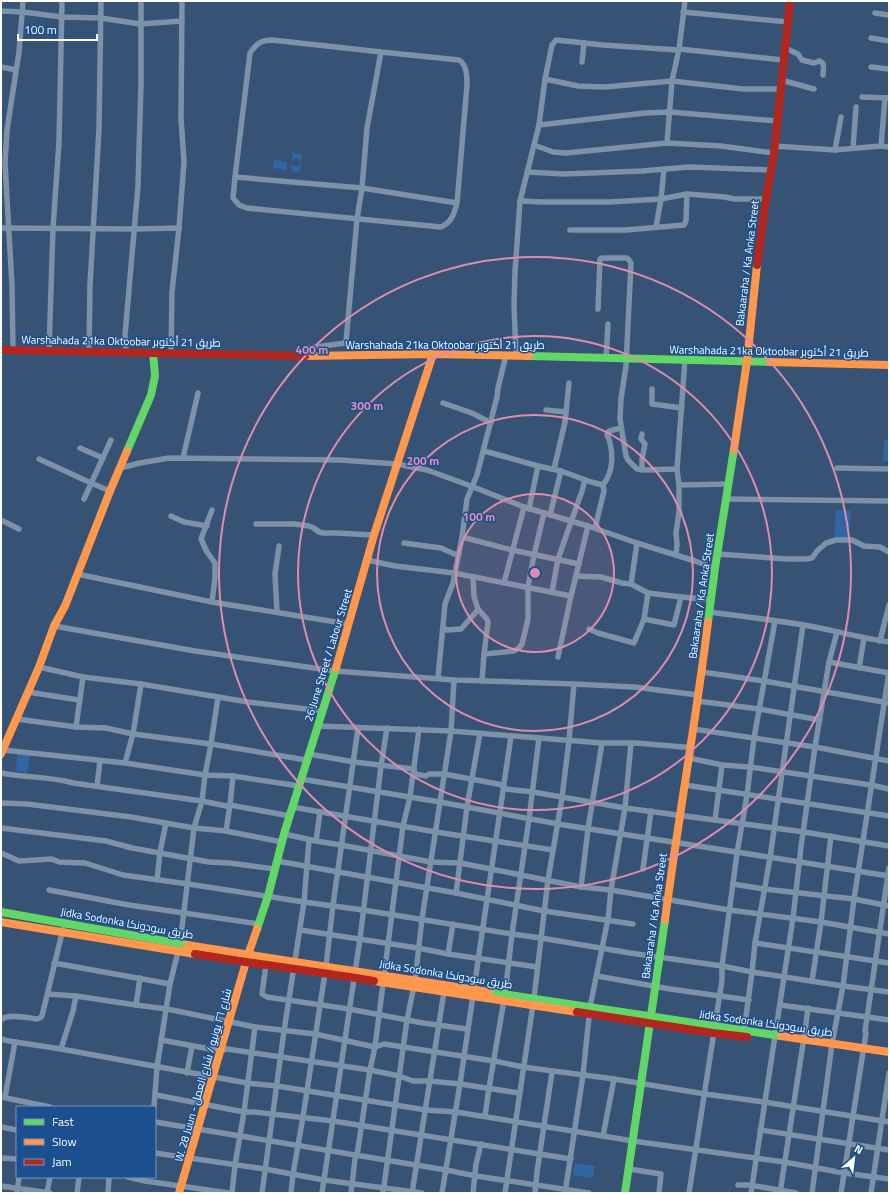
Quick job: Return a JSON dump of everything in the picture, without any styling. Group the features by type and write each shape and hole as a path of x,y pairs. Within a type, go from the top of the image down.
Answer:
{"street":[{"path":"13,350 12,286 4,130 19,52 23,1"},
{"path":"50,351 53,228 59,142 62,1"},
{"path":"89,352 93,229 99,129 101,1"},
{"path":"126,352 125,335 139,150 141,1"},
{"path":"171,353 172,292 184,162 181,118 182,1"},
{"path":"667,143 672,81 685,1"},
{"name":"Bakaaraha / Ka Anka Street","path":"625,1193 651,1020 675,843 686,785 715,568 727,499 747,361 754,284 774,150 790,1"},
{"path":"1,11 23,12 62,18 101,18 140,24 182,21"},
{"path":"683,12 788,22"},
{"path":"875,13 889,15"},
{"path":"871,38 889,41"},
{"path":"264,40 459,60 465,69 467,85 457,203 449,223 441,227 247,208 239,205 234,198 235,177 250,53 258,43 264,40"},
{"path":"516,356 514,305 520,201 539,125 544,79 554,42 556,40 678,49 783,60"},
{"path":"582,62 584,43"},
{"path":"784,48 798,54 802,60 814,63 821,61 824,64 822,75"},
{"path":"306,356 309,348 346,342 367,128 381,52"},
{"path":"1,67 16,70"},
{"path":"871,67 889,69"},
{"path":"544,79 578,86 605,87 672,81 743,89 780,89"},
{"path":"781,80 814,89"},
{"path":"862,97 887,98 881,146"},
{"path":"853,148 856,107"},
{"path":"539,125 645,112 670,112 777,121"},
{"path":"834,150 841,117"},
{"path":"534,145 553,152 566,153 667,143 774,150 834,150 881,146 889,147"},
{"path":"527,172 564,174 689,167 771,170"},
{"path":"656,227 662,199 664,169"},
{"path":"235,177 362,188 457,203"},
{"path":"520,201 609,202 662,199 687,194 734,199 766,199"},
{"path":"570,230 626,230 684,225 687,194"},
{"path":"1,228 179,228"},
{"path":"598,309 600,259 627,258 631,262 626,359 620,419 628,460 637,469 642,470 677,469"},
{"path":"606,358 608,324"},
{"name":"Warshahada 21ka Oktoobar طريق 21 أكتوبر","path":"1,350 306,356 433,354 506,355 889,365"},
{"path":"153,352 155,376 151,395 110,491 65,606 54,626 39,667 2,752 125,763 205,775 233,776 379,792 500,813 529,820 889,876"},
{"name":"26 June Street / Labour Street","path":"247,959 268,896 292,807 323,711 374,535 433,354"},
{"path":"438,678 445,604 453,583 462,537 467,499 471,486 477,475 484,451 498,397 498,388 506,355"},
{"path":"676,555 676,533 679,512 679,485 677,469 686,359"},
{"path":"554,469 566,412 569,383"},
{"path":"652,389 652,404 682,408"},
{"path":"183,458 198,393"},
{"path":"443,403 472,413 491,423"},
{"path":"546,410 566,412"},
{"path":"595,528 604,491 603,484 607,479 611,468 612,453 608,433 609,431 621,428"},
{"path":"642,434 641,439 645,444 642,459 642,470"},
{"path":"84,499 111,440"},
{"path":"80,448 103,458"},
{"path":"484,451 554,469 585,480 603,484"},
{"path":"120,468 158,460 183,458 340,460 397,464 427,470 526,508 595,528 715,568"},
{"path":"39,459 91,484 110,491"},
{"path":"504,583 512,550 538,466"},
{"path":"837,468 889,469"},
{"path":"484,654 514,651 522,644 528,618 528,588 534,555 561,471"},
{"path":"552,592 558,559 585,480"},
{"path":"679,485 729,484"},
{"path":"727,499 889,501"},
{"path":"212,510 201,539 207,552 215,563 216,578 212,602"},
{"path":"171,516 184,522 207,526"},
{"path":"1,520 19,529"},
{"path":"256,524 294,524 310,526 323,533 374,535"},
{"path":"558,657 578,564 588,526"},
{"path":"462,537 512,550 578,564"},
{"path":"718,554 806,559 812,558 826,543 836,540 852,540 864,546 880,547 889,552"},
{"path":"404,543 441,548 454,554 459,554"},
{"path":"631,584 637,543"},
{"path":"277,612 275,574 279,546"},
{"path":"367,560 395,566 454,573 571,596"},
{"path":"77,574 212,602 348,624"},
{"path":"576,576 601,577 631,584 648,593 711,600"},
{"path":"473,577 474,597 478,609 488,622 482,681"},
{"path":"589,629 634,644 644,619 648,593"},
{"path":"644,619 674,625 681,597"},
{"path":"880,641 888,616 889,605"},
{"path":"443,628 447,630 461,630 478,609"},
{"path":"709,612 803,625 889,642"},
{"path":"689,1193 722,980 722,966 729,910 747,795 754,738 775,621"},
{"path":"744,1032 755,943 770,858 803,625"},
{"path":"54,626 195,651 335,671 454,680 634,687 820,720"},
{"path":"751,1193 793,918 799,862 815,748 829,662 838,632"},
{"path":"859,668 864,638"},
{"path":"812,1193 822,1112 843,986 858,871 871,785 886,702 889,672 829,662"},
{"path":"39,667 83,677 141,684 218,697 323,711"},
{"path":"702,672 886,702"},
{"path":"76,727 83,677"},
{"path":"384,1190 399,1076 451,731 454,680"},
{"path":"125,763 141,684"},
{"path":"505,1193 533,1002 548,880 562,798 574,684"},
{"path":"28,692 79,700"},
{"path":"154,1106 157,1067 170,984 179,948 194,828 202,801 218,697"},
{"path":"17,719 76,727 106,728 132,734 414,769"},
{"path":"318,726 419,729 602,743 631,743 683,747 688,747 691,742"},
{"path":"291,1193 325,970 332,905 358,728"},
{"path":"322,1193 360,939 387,728"},
{"path":"351,1193 355,1159 357,1155 365,1099 375,1047 403,826 410,797 419,729"},
{"path":"693,729 787,743 889,761"},
{"path":"456,893 467,807 480,733"},
{"path":"442,1193 456,1112 511,736"},
{"path":"485,1116 504,998 520,874 533,792 539,738"},
{"path":"581,887 588,829 602,743"},
{"path":"566,1191 583,1075 590,1010 608,920 610,890 625,808 631,743"},
{"path":"689,758 722,765 750,767 889,789"},
{"path":"97,786 100,761"},
{"path":"714,820 722,765"},
{"path":"414,769 414,774 426,776 429,774 444,774 503,785 505,789 533,792 592,803 680,816 742,823 774,829 831,836 889,846"},
{"path":"1,773 15,776 63,780 73,783 202,801 226,806 230,805 290,816"},
{"path":"226,832 233,776"},
{"path":"686,785 889,816"},
{"path":"1,803 27,804 124,816 194,828 309,840 400,855 431,862 491,868 581,887 610,890 729,910 821,922 889,934"},
{"path":"292,807 436,832 554,850"},
{"path":"643,870 651,811"},
{"path":"316,842 320,812"},
{"path":"157,880 160,852 166,823"},
{"path":"1,828 106,841 132,848 209,862 307,866 487,900 633,924"},
{"path":"812,981 821,922 831,836"},
{"path":"262,1193 284,1031 304,902 309,840"},
{"path":"1,853 19,861 52,859 59,862 85,863 123,875 391,914 660,956 752,972 889,992"},
{"path":"841,1193 863,1052 875,961 886,905 889,868"},
{"path":"733,884 824,897 854,899 886,905"},
{"path":"49,890 129,905 259,924"},
{"name":"Jidka Sodonka طريق سودونكا","path":"1,912 64,923 179,948"},
{"name":"Jidka Sodonka طريق سودونكا","path":"1,922 62,933 294,965 714,1030 832,1046 889,1056"},
{"path":"1,1018 7,1016 40,1018 44,1012 64,923"},
{"path":"448,954 453,924"},
{"path":"300,930 537,967"},
{"path":"755,943 889,963"},
{"name":"Jidka Sodonka طريق سودونكا","path":"247,959 266,965 294,965"},
{"name":"W. 28 Juun - شارع ٢٦ يونيو / شارع العمل","path":"181,1190 212,1076 221,1051 247,959"},
{"path":"54,963 170,984"},
{"path":"266,965 262,995 267,997 467,1029"},
{"path":"597,976 749,1000"},
{"path":"136,1005 140,978"},
{"name":"Jidka Sodonka طريق سودونكا","path":"414,984 444,992 473,993"},
{"path":"412,1192 426,1110 433,1052 444,992"},
{"path":"48,994 76,996 167,1009 255,1028 315,1034 375,1047 384,1044 494,1061 552,1072 641,1083 889,1122"},
{"path":"61,1049 76,996"},
{"path":"780,1005 889,1020"},
{"path":"780,1192 808,1008"},
{"path":"232,1193 255,1028"},
{"name":"Jidka Sodonka طريق سودونكا","path":"714,1030 744,1032 775,1038"},
{"path":"1,1038 15,1042 247,1083 365,1099 426,1110 485,1116 696,1151 784,1162 874,1178 889,1179"},
{"path":"162,1040 221,1051 227,1049 341,1065 399,1076 413,1081 460,1084 519,1093"},
{"path":"15,1042 3,1097 32,1105"},
{"path":"187,1073 192,1046"},
{"name":"Jidka Sodonka طريق سودونكا","path":"863,1052 889,1052"},
{"path":"535,1193 539,1154 552,1072"},
{"path":"871,1193 889,1073"},
{"path":"603,1136 614,1079"},
{"path":"156,1095 244,1112 333,1121 571,1159"},
{"path":"156,1122 476,1176 536,1184 566,1191 589,1193"},
{"path":"1,1127 16,1130"},
{"path":"760,1130 889,1150"},
{"path":"473,1193 476,1176 476,1164 481,1144"},
{"path":"156,1153 265,1169 384,1190 422,1193"},
{"path":"1,1158 16,1159"},
{"path":"629,1169 661,1174 659,1193"},
{"path":"17,1191 19,1178"},
{"path":"1,1186 17,1191 48,1193 50,1178"},
{"path":"77,1193 79,1178"},
{"path":"108,1193 109,1178"},
{"path":"145,1179 181,1190 229,1193"},
{"path":"738,1185 796,1193"}],"shaded area":[{"path":"293,153 302,155 300,172 291,171 292,163 294,166 300,164 299,160 296,158 292,161"},
{"path":"274,160 287,162 286,170 273,168"},
{"path":"884,440 889,440 889,461 883,461"},
{"path":"836,510 851,511 849,538 834,538"},
{"path":"18,753 30,755 27,773 15,771"},
{"path":"575,1163 595,1166 593,1178 573,1175"}],"traffic: fast":[{"path":"127,451 151,395 155,376 153,352"},
{"path":"529,356 770,362"},
{"path":"708,622 734,449"},
{"path":"257,929 268,896 284,834 336,668"},
{"path":"1,912 187,945"},
{"path":"625,1193 665,920"},
{"path":"489,992 781,1036"}],"traffic: slow":[{"path":"734,449 747,361 757,265"},
{"path":"336,668 374,535 433,354"},
{"path":"305,356 433,354 529,356"},
{"path":"770,362 889,365"},
{"path":"1,754 39,667 54,626 65,606 127,451"},
{"path":"665,920 708,622"},
{"path":"1,922 195,954"},
{"path":"179,1193 248,955 257,929"},
{"path":"187,945 489,992"},
{"path":"374,981 577,1012"},
{"path":"781,1036 889,1052"}],"traffic: jam":[{"path":"757,265 774,153 790,1"},
{"path":"1,350 305,356"},
{"path":"195,954 374,981"},
{"path":"577,1012 747,1037"}]}
